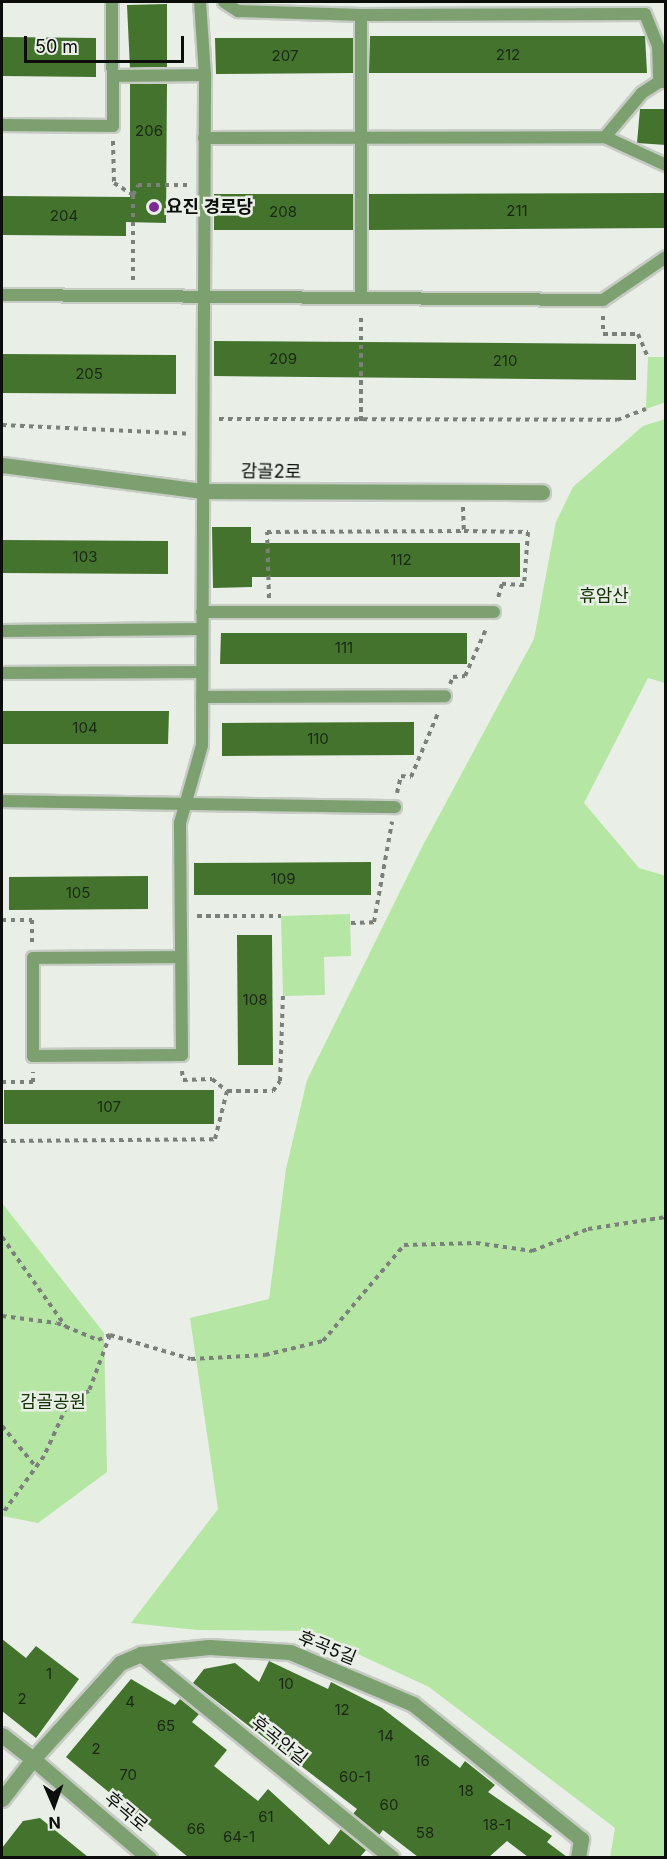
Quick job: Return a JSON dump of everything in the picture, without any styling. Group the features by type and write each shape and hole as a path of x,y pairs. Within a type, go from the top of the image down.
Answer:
{"street":[{"name":"감골2로","path":"2,465 203,491 542,492"},
{"name":"후곡5길","path":"33,1759 120,1663 141,1654 209,1647 290,1652 413,1704 581,1839 578,1857"},
{"name":"후곡안길","path":"141,1654 392,1857"},
{"name":"후곡로","path":"2,1735 149,1857"},
{"path":"2,1799 33,1759"}],"lane":[{"path":"2,125 113,126 112,2"},
{"path":"181,957 33,958 33,1056 182,1055 181,916 185,807 202,745 205,75 200,2"},
{"path":"224,2 238,11 361,15 645,14 658,46 662,82 642,93 605,136"},
{"path":"361,15 361,297"},
{"path":"113,76 205,75"},
{"path":"204,138 605,136 666,165"},
{"path":"2,295 133,294 603,300 666,257"},
{"path":"202,612 494,612"},
{"path":"2,631 202,629"},
{"path":"2,673 202,672"},
{"path":"202,697 445,696"},
{"path":"2,801 185,807 395,807"}],"path":[{"path":"113,126 114,183 133,195"},
{"path":"133,294 133,195 138,185 204,185"},
{"path":"361,297 361,421"},
{"path":"603,300 603,334 638,334 648,357"},
{"path":"203,419 617,420 646,409"},
{"path":"2,425 203,434"},
{"path":"270,612 267,532 464,531"},
{"path":"181,916 281,916"},
{"path":"2,920 32,920 33,958"},
{"path":"182,1055 183,1080 212,1079 226,1090 273,1091 280,1081 283,996"},
{"path":"2,1082 33,1082 33,1056"},
{"path":"2,1141 215,1139 226,1090"},
{"path":"2,1316 66,1327 98,1340 110,1335 191,1359 265,1355 323,1341 404,1245 476,1243 532,1251 588,1229 666,1217"},
{"path":"2,1237 66,1327"},
{"path":"2,1514 36,1467 70,1399 90,1392 110,1335"},
{"path":"2,1426 36,1467"}],"green space":[{"path":"648,357 665,357 666,402 646,409"},
{"name":"휴암산","path":"665,419 665,683 648,678 584,803 639,868 666,876 665,1857 610,1858 615,1828 429,1687 308,1631 197,1630 131,1623 218,1509 190,1318 269,1299 286,1169 307,1080 421,849 534,639 556,522 573,487 643,426"},
{"path":"350,914 351,956 324,957 325,995 283,996 281,916"},
{"name":"감골공원","path":"2,1203 104,1333 107,1472 38,1523 2,1516"}],"building":[{"path":"167,4 167,67 130,68 127,5"},
{"path":"370,36 645,36 647,73 369,73"},
{"path":"2,37 96,38 96,77 2,76"},
{"path":"215,38 353,38 353,73 216,74"},
{"path":"130,84 167,84 166,223 126,222 126,236 2,235 2,196 130,197"},
{"path":"640,109 666,109 666,145 637,143"},
{"path":"664,193 664,228 369,230 369,194"},
{"path":"214,194 353,194 353,230 214,230"},
{"path":"214,341 636,344 636,380 214,376"},
{"path":"2,354 176,355 176,394 2,393"},
{"path":"212,527 251,527 251,543 520,543 520,577 252,577 252,587 213,588"},
{"path":"2,540 168,541 168,574 2,573"},
{"path":"221,633 467,633 467,664 220,664"},
{"path":"2,711 169,711 168,744 2,744"},
{"path":"414,722 414,755 222,756 222,723"},
{"path":"371,862 371,895 194,895 194,863"},
{"path":"148,876 148,909 9,910 9,877"},
{"path":"237,935 272,935 273,1065 238,1065"},
{"path":"4,1090 214,1090 214,1124 4,1124"},
{"path":"2,1639 26,1658 36,1646 79,1679 36,1738 2,1711"},
{"path":"269,1661 328,1689 331,1682 382,1708 460,1768 465,1761 495,1785 488,1792 552,1836 547,1842 567,1857 528,1857 507,1841 489,1857 418,1857 383,1830 379,1835 353,1814 357,1809 193,1683 204,1669 235,1663 259,1682"},
{"path":"131,1679 175,1705 180,1699 199,1714 192,1722 227,1750 214,1766 258,1801 268,1789 329,1845 341,1829 366,1850 360,1857 188,1857 66,1757"},
{"path":"40,1818 88,1857 2,1857 2,1848 23,1821"}],"place":[{"name":"요진 경로당","path":"154,207"}]}
